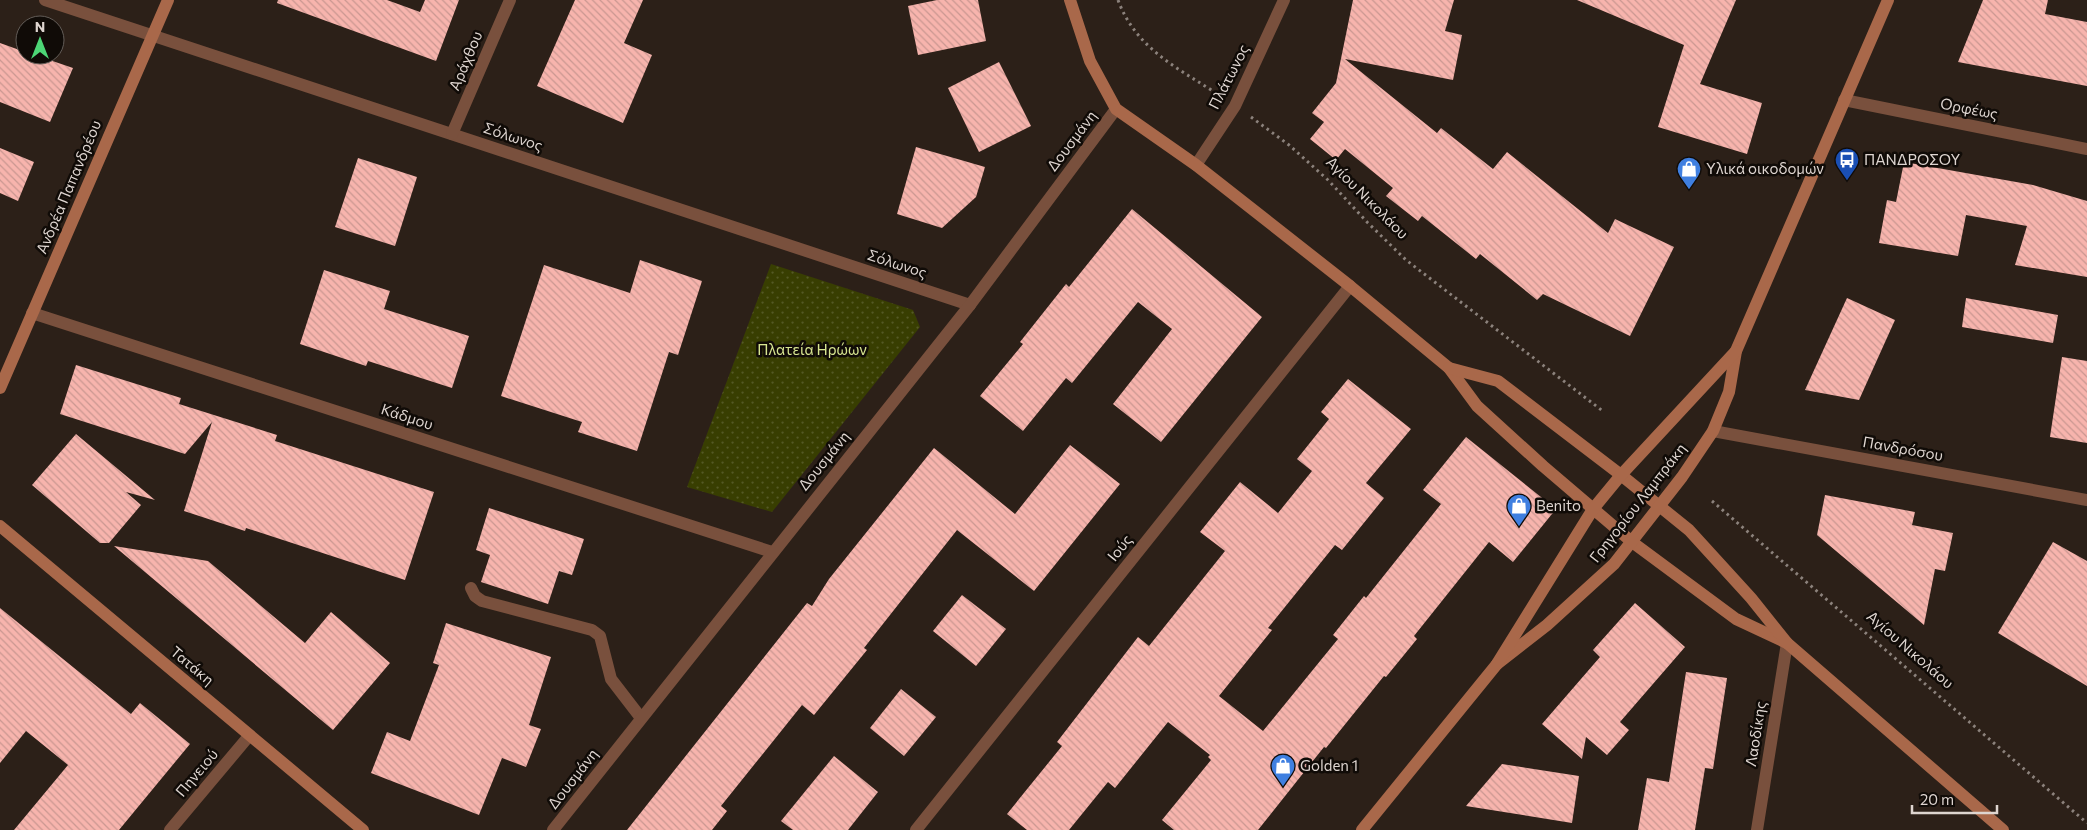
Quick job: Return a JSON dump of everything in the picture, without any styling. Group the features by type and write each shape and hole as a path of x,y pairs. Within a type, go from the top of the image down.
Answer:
{"street":[{"name":"Σόλωνος","path":"45,0 970,305"},
{"name":"Ανδρέα Παπανδρέου","path":"0,388 168,0"},
{"name":"Αράχθου","path":"452,134 510,0"},
{"path":"1070,0 1090,61 1116,109 1196,165 1350,286 1449,368 1477,406 1632,542 1736,619 1787,643"},
{"name":"Πλάτωνος","path":"1196,165 1235,106 1284,0"},
{"name":"Γρηγορίου Λαμπράκη","path":"1497,664 1547,625 1614,564 1682,477 1713,431 1729,392 1736,351 1888,0"},
{"name":"Ορφέως","path":"1844,100 2087,149"},
{"name":"Δουσμάνη","path":"553,830 970,305 1116,109"},
{"name":"Ιούς","path":"916,830 1350,286"},
{"name":"Κάδμου","path":"32,313 772,552"},
{"name":"Γρηγορίου Λαμπράκη","path":"1362,830 1497,664 1593,509 1736,351"},
{"path":"1449,368 1498,380 1622,475 1689,530 1751,598 1787,643 2002,830"},
{"name":"Πανδρόσου","path":"1713,431 2087,500"},
{"name":"Τατάκη","path":"0,526 249,736 364,830"},
{"path":"472,588 475,596 482,601 592,630 600,636 611,678 641,718"},
{"name":"Λαοδίκης","path":"1757,830 1787,643"},
{"name":"Πηνειού","path":"170,830 249,736"}],"path":[{"name":"Αγίου Νικολάου","path":"1118,0 1124,15 1137,36 1154,52 1235,106 1308,162 1406,260 1604,412"},
{"name":"Αγίου Νικολάου","path":"1712,501 2087,823"}],"green space":[{"name":"Πλατεία Ηρώων","path":"771,264 913,310 920,327 772,512 687,487"}],"building":[{"path":"278,0 387,0 420,12 425,0 459,0 436,61 277,3"},
{"path":"575,0 643,0 624,43 652,55 623,123 537,86"},
{"path":"937,0 978,0 986,41 918,55 908,6"},
{"path":"1353,0 1454,0 1445,31 1462,35 1453,80 1345,59 1437,133 1441,128 1493,169 1507,152 1608,233 1615,219 1674,247 1630,336 1543,294 1537,300 1480,254 1476,259 1422,216 1418,221 1386,196 1393,188 1345,149 1336,160 1310,139 1324,122 1312,113 1336,83"},
{"path":"1577,0 1736,0 1700,84 1762,103 1747,154 1658,127 1684,45"},
{"path":"1983,0 2048,0 2045,14 2087,22 2087,86 1958,62"},
{"path":"0,43 15,48 15,65 64,65 73,68 50,122 0,102"},
{"path":"999,62 1031,126 979,152 948,88"},
{"path":"916,147 985,167 976,197 942,228 897,214"},
{"path":"0,148 34,162 18,201 0,193"},
{"path":"358,158 417,177 395,246 335,227"},
{"path":"1904,162 2033,185 2087,201 2087,277 2015,265 2027,226 1966,215 1958,256 1879,243 1887,200 1896,202"},
{"path":"1132,209 1262,317 1161,442 1113,404 1172,329 1138,302 1072,383 1066,378 1023,431 980,396 1023,344 1020,342 1066,284 1069,287"},
{"path":"640,260 702,281 678,355 669,352 637,451 578,432 582,422 501,396 544,265 630,293"},
{"path":"324,270 390,291 384,309 469,336 452,388 368,361 366,366 300,344"},
{"path":"1847,298 1895,320 1859,400 1805,390"},
{"path":"1966,298 2058,315 2053,343 1962,327"},
{"path":"2062,357 2087,361 2087,443 2050,437"},
{"path":"76,365 181,398 179,404 277,435 275,441 434,492 405,580 246,528 245,531 184,511 212,422 185,454 60,414"},
{"path":"1348,379 1411,429 1366,483 1384,498 1342,550 1335,545 1268,628 1272,630 1219,696 1263,731 1338,639 1333,635 1364,596 1366,598 1441,504 1423,490 1466,437 1556,509 1513,562 1489,542 1414,636 1417,639 1386,677 1384,676 1326,748 1324,747 1258,830 1174,830 1162,820 1211,760 1208,757 1210,755 1168,722 1115,788 1108,782 1069,830 1027,830 1007,814 1062,746 1057,742 1138,637 1149,646 1225,551 1200,532 1240,482 1278,513 1312,471 1297,459 1329,419 1321,412"},
{"path":"76,434 155,500 126,492 141,505 109,543 100,543 32,485"},
{"path":"1070,445 1120,484 1034,591 957,530 864,648 867,650 814,715 802,705 721,806 727,811 712,830 627,830 807,603 812,606 829,579 934,448 1015,514"},
{"path":"1825,495 1915,512 1912,525 1953,533 1945,571 1935,569 1924,625 1817,535"},
{"path":"489,508 584,539 572,575 559,571 548,604 481,582 490,555 476,550"},
{"path":"2053,542 2087,561 2087,686 1998,633"},
{"path":"114,546 208,561 305,643 331,612 390,663 333,730"},
{"path":"962,595 1006,629 976,666 933,631"},
{"path":"1635,603 1685,647 1620,722 1629,730 1607,755 1586,737 1582,759 1542,724 1600,657 1593,650"},
{"path":"0,608 131,714 140,703 190,744 119,830 14,830 68,765 26,731 0,763"},
{"path":"446,623 551,657 529,725 541,729 526,767 502,758 479,815 371,773 387,732 410,741 439,665 433,663"},
{"path":"1686,672 1727,678 1713,769 1705,768 1695,830 1638,830 1647,778 1669,782"},
{"path":"901,689 936,717 904,756 870,728"},
{"path":"834,756 878,792 848,830 793,830 781,821"},
{"path":"1502,764 1579,776 1572,823 1466,806"}],"place":[{"name":"ΠΑΝΔΡΟΣΟΥ","path":"1847,181"},
{"name":"Υλικά οικοδομών","path":"1689,190"},
{"name":"Benito","path":"1519,527"},
{"name":"Golden 1","path":"1283,787"}]}
